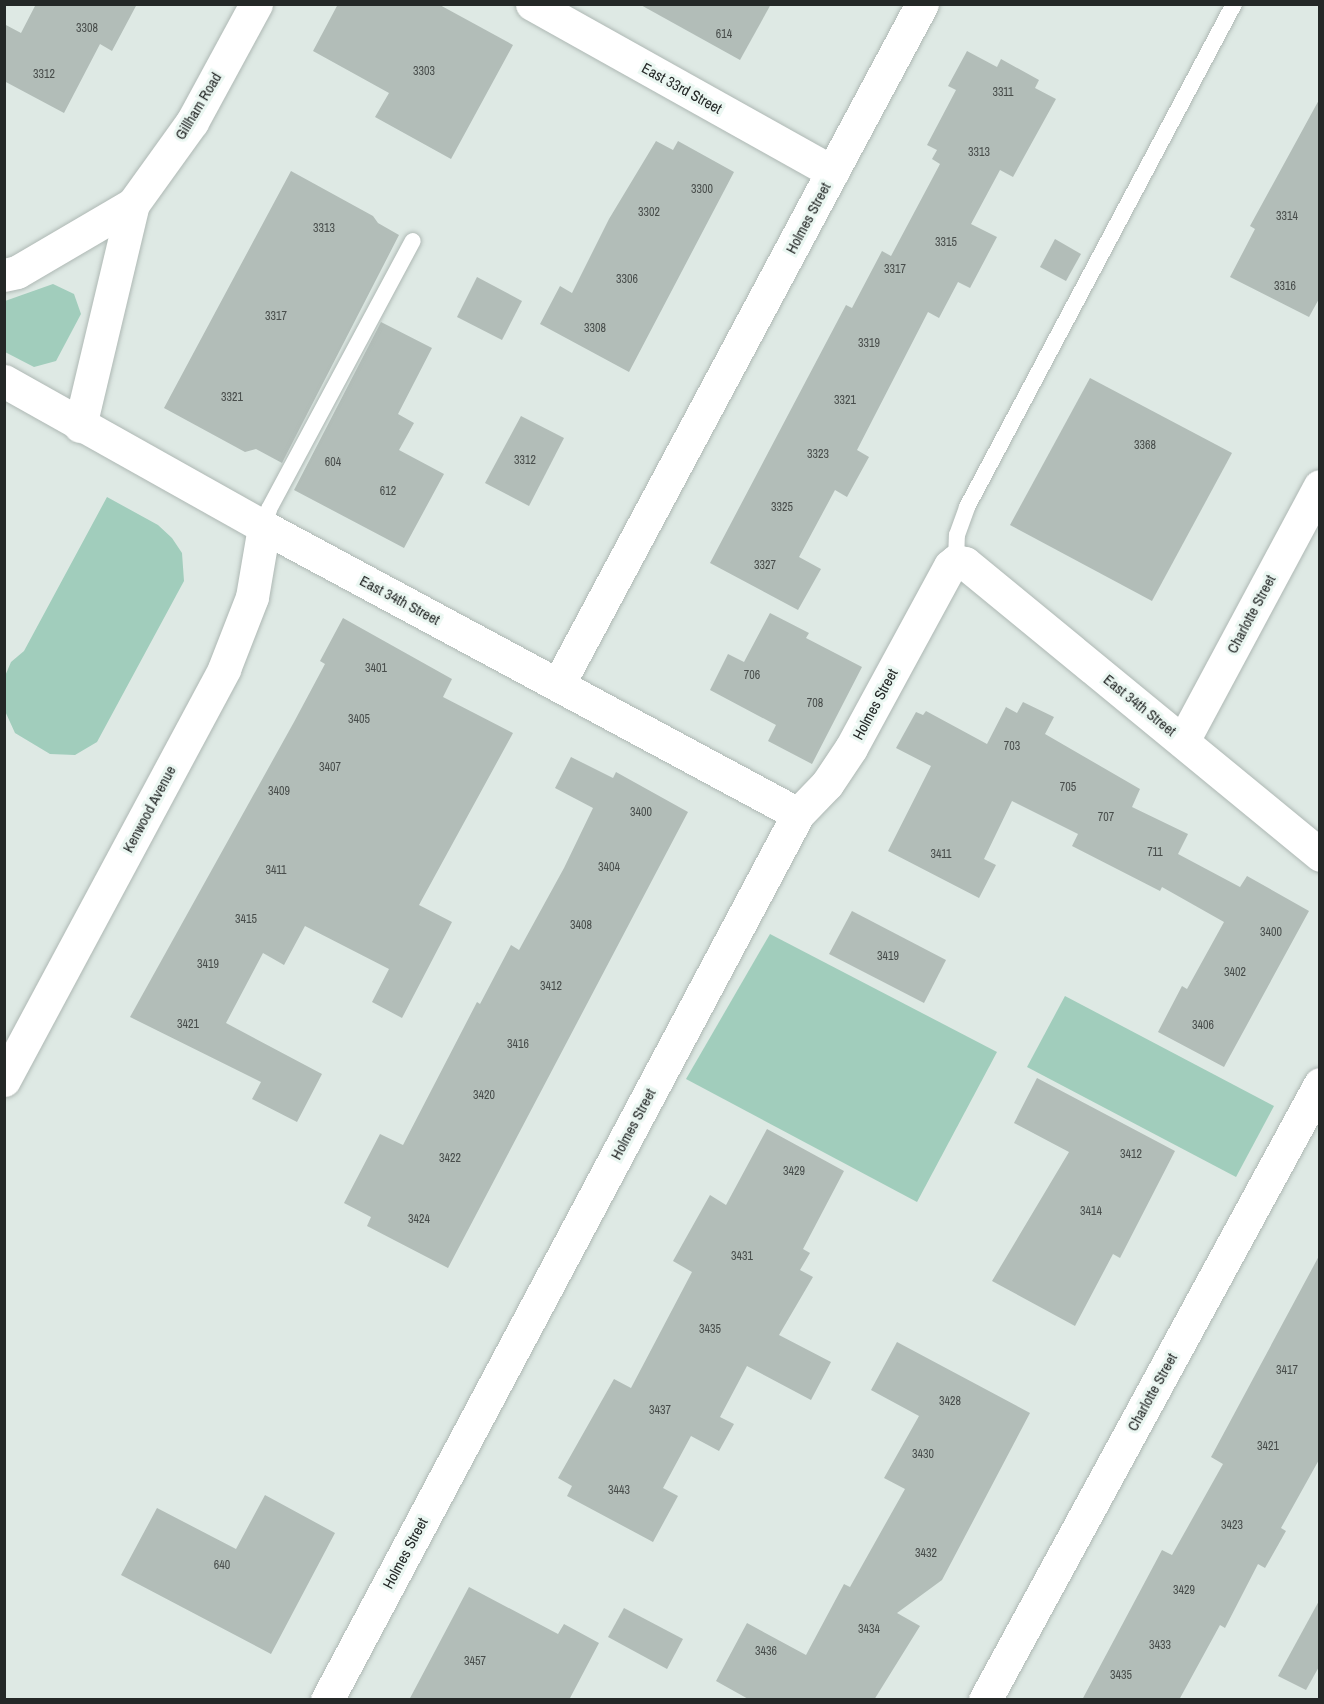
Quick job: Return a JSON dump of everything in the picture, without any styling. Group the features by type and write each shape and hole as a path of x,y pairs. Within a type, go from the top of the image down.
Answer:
{"street":[{"name":"Gillham Road","path":"80,426 133,204 192,122 256,4"},
{"name":"Holmes Street","path":"558,685 922,4"},
{"name":"East 33rd Street","path":"553,9 832,172"},
{"name":"Gillham Road","path":"4,275 17,272 133,204"},
{"name":"East 34th Street","path":"4,381 80,426 264,527 798,814"},
{"name":"Charlotte Street","path":"1183,741 1320,486"},
{"name":"Kenwood Avenue","path":"4,1080 224,669 252,597 264,527"},
{"name":"Holmes Street","path":"327,1700 798,814 826,784 851,748 950,566 956,561"},
{"name":"East 34th Street","path":"956,561 965,563 1320,855"},
{"name":"Charlotte Street","path":"985,1700 1320,1084"}],"lane":[{"path":"956,561 957,535 967,507 1234,4"},
{"path":"264,527 268,509 413,241"}],"green space":[{"path":"53,284 74,294 81,314 56,361 34,367 5,352 5,301"},
{"path":"107,497 158,525 172,538 182,553 184,581 97,742 75,755 50,754 15,733 5,711 5,676 11,662 24,651"},
{"path":"770,934 997,1052 917,1202 686,1079"},
{"path":"1065,996 1274,1106 1236,1177 1027,1067"}],"building":[{"path":"36,4 137,4 112,51 100,44 64,113 4,81 4,24 21,33"},
{"path":"338,4 438,4 513,45 451,159 375,117 389,93 313,51"},
{"path":"639,4 771,4 740,60"},
{"path":"967,51 997,67 1001,59 1039,80 1035,88 1056,99 1013,177 1000,170 971,224 997,237 970,288 958,282 939,318 928,312 857,450 869,457 847,497 835,490 799,557 821,569 798,610 710,563 846,305 852,308 882,251 891,256 940,164 932,159 937,150 927,145 956,90 948,86"},
{"path":"1320,98 1320,297 1309,317 1230,277 1255,229 1250,226"},
{"path":"656,141 673,150 678,141 734,172 629,372 540,324 560,286 572,293 609,219"},
{"path":"291,171 373,216 378,223 399,235 282,463 256,449 245,452 164,408"},
{"path":"1055,239 1081,254 1066,281 1040,267"},
{"path":"477,277 522,301 502,340 457,317"},
{"path":"381,322 432,348 398,414 414,423 399,450 444,474 404,548 294,490"},
{"path":"1090,378 1232,453 1152,601 1010,525"},
{"path":"521,416 564,438 529,506 485,483"},
{"path":"770,613 809,633 806,638 862,667 812,764 768,741 776,725 710,690 728,654 744,662"},
{"path":"343,618 452,679 443,697 513,733 419,905 452,922 402,1018 372,1002 389,969 305,926 284,965 263,953 226,1023 322,1074 297,1122 252,1099 261,1082 130,1017 325,664 320,661"},
{"path":"1023,702 1054,717 1045,734 1140,789 1132,807 1188,834 1178,854 1240,887 1247,876 1309,911 1224,1067 1158,1032 1182,986 1187,989 1224,922 1162,887 1160,891 1072,846 1078,834 1012,801 984,859 996,865 979,898 888,851 931,766 896,748 916,712 923,715 926,711 987,744 1006,707 1017,713"},
{"path":"571,757 613,778 616,772 688,812 448,1268 367,1226 371,1217 344,1203 380,1134 403,1145 477,1002 480,1004 511,945 519,950 564,868 593,808 555,788"},
{"path":"852,911 946,960 924,1003 829,954"},
{"path":"1037,1078 1175,1151 1120,1258 1113,1254 1075,1326 992,1281 1069,1152 1014,1123"},
{"path":"767,1129 844,1171 803,1249 810,1253 800,1270 813,1277 779,1335 831,1362 811,1400 747,1366 720,1417 734,1424 719,1451 691,1436 663,1488 678,1496 653,1542 567,1496 572,1486 558,1478 614,1379 631,1388 692,1272 673,1261 710,1195 726,1205"},
{"path":"1320,1254 1320,1458 1281,1528 1286,1531 1265,1568 1258,1564 1225,1628 1220,1625 1179,1700 1082,1700 1162,1550 1172,1555 1223,1464 1211,1457"},
{"path":"897,1342 1030,1413 942,1580 897,1613 920,1626 874,1700 750,1700 716,1681 747,1623 806,1655 844,1584 850,1587 905,1489 884,1478 919,1416 871,1390"},
{"path":"265,1495 335,1533 271,1654 121,1575 157,1508 236,1549"},
{"path":"469,1587 558,1634 564,1624 599,1643 569,1700 409,1700"},
{"path":"1320,1599 1320,1665 1306,1690 1278,1676"},
{"path":"624,1608 683,1639 667,1669 608,1637"}]}
